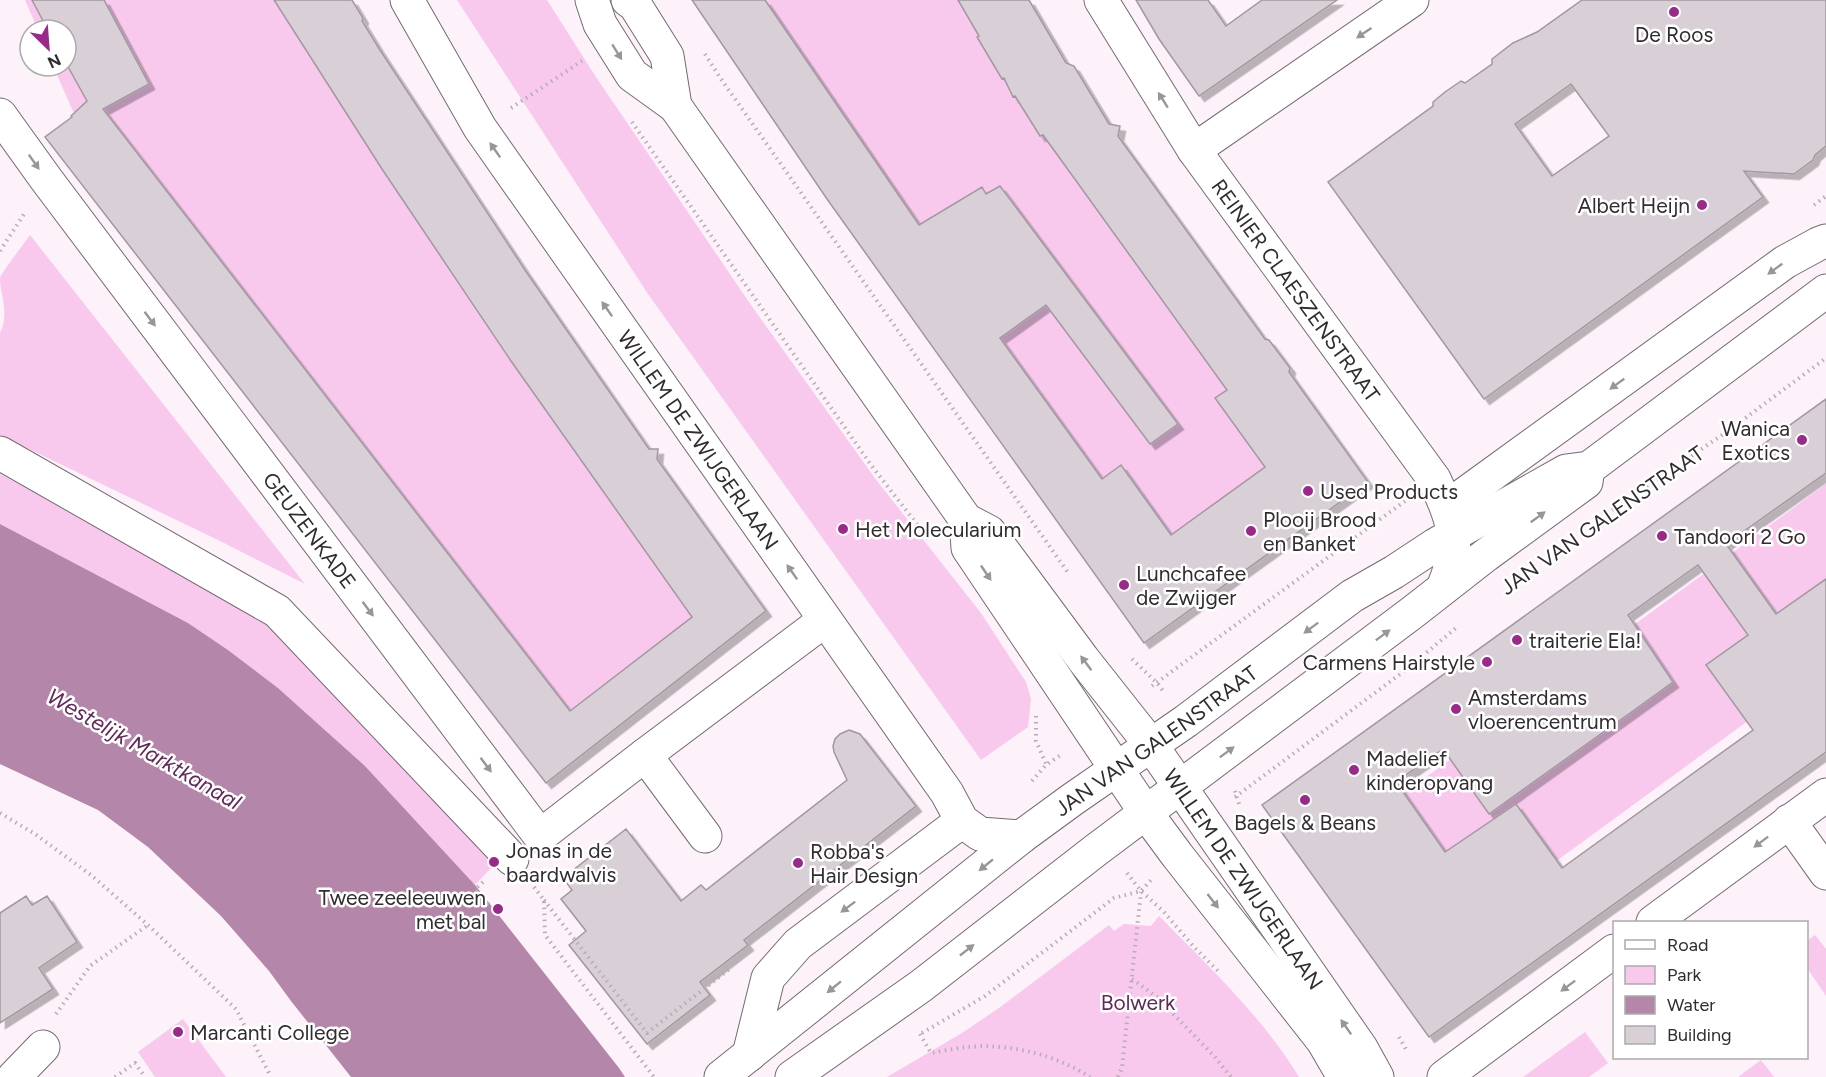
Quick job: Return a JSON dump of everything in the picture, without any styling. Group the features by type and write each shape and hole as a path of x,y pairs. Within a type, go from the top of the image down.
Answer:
{"street":[{"name":"WILLEM DE ZWIJGERLAAN","path":"407,0 480,128 947,793 962,821"},
{"name":"WILLEM DE ZWIJGERLAAN","path":"592,0 600,24 632,75 675,106 966,520 989,532 1083,659 1151,745 1360,1048 1377,1077"},
{"name":"WILLEM DE ZWIJGERLAAN","path":"628,0 635,5 667,56 675,106"},
{"name":"REINIER CLAESZENSTRAAT","path":"1101,0 1194,150 1434,479 1451,521"},
{"path":"1194,150 1412,0"},
{"name":"GEUZENKADE","path":"0,115 540,837 825,620"},
{"name":"JAN VAN GALENSTRAAT","path":"721,1077 1021,837 1186,721 1451,521 1785,262 1826,241"},
{"name":"JAN VAN GALENSTRAAT","path":"1451,521 1566,471 1589,468 1826,291"},
{"path":"0,453 277,611 512,859"},
{"name":"JAN VAN GALENSTRAAT","path":"792,1077 921,986 1486,555 1586,482 1589,468"},
{"name":"WILLEM DE ZWIJGERLAAN","path":"966,520 968,548 1146,813 1323,1041 1344,1077"},
{"path":"1443,588 1450,570 1451,521"},
{"path":"645,755 705,836"},
{"path":"1654,921 1826,795"},
{"path":"748,1055 768,978 798,944 962,821 980,834 1021,837"},
{"path":"1789,821 1826,873"},
{"path":"1444,1077 1613,952"},
{"path":"14,1077 43,1047"}],"path":[{"path":"703,51 1071,576"},
{"path":"480,128 590,56 618,53"},
{"path":"631,120 871,465 936,548"},
{"path":"0,251 46,179"},
{"name":"JAN VAN GALENSTRAAT","path":"1605,515 1728,431 1826,358"},
{"path":"1206,826 1237,795 1403,672 1464,622"},
{"path":"1126,652 1157,683"},
{"path":"1036,741 1046,765"},
{"path":"0,813 35,834 91,875 148,925 236,1009 271,1077"},
{"path":"911,1040 985,996 1114,898 1141,891 1177,855"},
{"path":"512,859 648,1033 733,967"},
{"path":"1118,1077 1122,1068 1141,891"},
{"path":"479,892 489,905"},
{"path":"544,900 545,935 654,1077"},
{"path":"43,1047 47,1025 90,966 148,925"},
{"path":"1131,978 1157,997 1231,1077"},
{"path":"920,1034 931,1053 969,1047 1006,1047 1062,1063 1090,1077"},
{"path":"115,1077 135,1063 145,1077"}],"green space":[{"path":"25,0 309,0 718,608 552,735 87,143 58,78 78,78 78,18 33,18"},
{"path":"457,0 547,0 596,77 753,308 877,481 981,613 1026,682 1031,699 1028,727 981,760 648,294"},
{"path":"740,0 987,0 1304,483 1164,599"},
{"path":"30,235 305,584 0,435 0,333 4,311 0,278"},
{"path":"0,474 270,618 509,849 475,885 365,766 278,688 228,650 188,623 0,524"},
{"path":"1826,484 1826,664 1451,938 1365,822"},
{"name":"Bolwerk","path":"1159,916 1251,1012 1299,1077 887,1077 962,1033 999,1008 1109,925 1114,931 1124,924 1151,926"},
{"path":"1815,935 1826,949 1826,996 1808,969 1808,940"},
{"name":"Marcanti College","path":"183,1019 226,1077 155,1077 138,1052"},
{"path":"1585,1032 1608,1063 1589,1077 1523,1077"},
{"path":"1761,1060 1774,1077 1738,1077"}],"water":[{"name":"Westelijk Marktkanaal","path":"0,524 188,623 278,688 365,766 475,885 625,1077 351,1077 269,971 221,916 148,847 98,810 0,764"}],"building":[{"path":"32,0 104,0 149,84 103,109 570,711 692,617 511,361 382,169 274,0 352,0 380,50 525,270 649,449 658,449 657,459 766,611 546,783 45,137 72,117 87,101 74,78 78,78 78,18 42,18"},
{"path":"692,0 765,0 919,225 982,187 986,194 1000,186 1178,424 1150,444 1046,305 1000,338 1102,479 1121,465 1171,535 1265,467 1215,398 1227,390 1043,135 1040,136 1015,96 1013,97 958,0 1029,0 1066,63 1074,66 1109,124 1120,126 1118,136 1265,339 1269,340 1290,368 1289,372 1368,482 1144,643 827,199"},
{"path":"1136,0 1208,0 1226,26 1262,0 1337,0 1199,96 1159,39"},
{"path":"1582,0 1826,0 1826,146 1815,155 1813,160 1794,174 1744,171 1763,197 1484,399 1328,182 1433,106 1433,102 1445,92 1461,81 1465,83 1492,64 1492,59 1513,43 1537,32","holes":["1571,84 1609,136 1552,176 1515,124"]},
{"path":"1826,399 1826,473 1726,544 1776,614 1826,579 1826,752 1429,1037 1262,805","holes":["1698,565 1748,635 1706,665 1753,730 1562,868 1516,804 1445,852 1396,782 1443,749 1489,814 1637,708 1673,682 1628,615"]},
{"path":"849,730 860,734 916,806 744,940 748,945 700,982 710,995 647,1044 569,945 586,931 561,899 572,890 563,878 626,829 681,901 701,885 706,890 847,780 833,746 840,734"},
{"path":"26,896 32,905 47,896 77,942 39,968 53,989 0,1023 0,913"}],"place":[{"name":"De Roos","path":"1674,12"},
{"name":"Albert Heijn","path":"1702,205"},
{"name":"Wanica Exotics","path":"1802,440"},
{"name":"Used Products","path":"1308,491"},
{"name":"Het Molecularium","path":"843,529"},
{"name":"Plooij Brood en Banket","path":"1251,531"},
{"name":"Tandoori 2 Go","path":"1662,536"},
{"name":"Lunchcafee de Zwijger","path":"1124,585"},
{"name":"traiterie Ela!","path":"1517,640"},
{"name":"Carmens Hairstyle","path":"1487,662"},
{"name":"Amsterdams vloerencentrum","path":"1456,709"},
{"name":"Madelief kinderopvang","path":"1354,770"},
{"name":"Bagels & Beans","path":"1305,800"},
{"name":"Jonas in de baardwalvis","path":"494,862"},
{"name":"Robba's Hair Design","path":"798,863"},
{"name":"Twee zeeleeuwen met bal","path":"498,909"},
{"name":"Marcanti College","path":"178,1032"}]}
